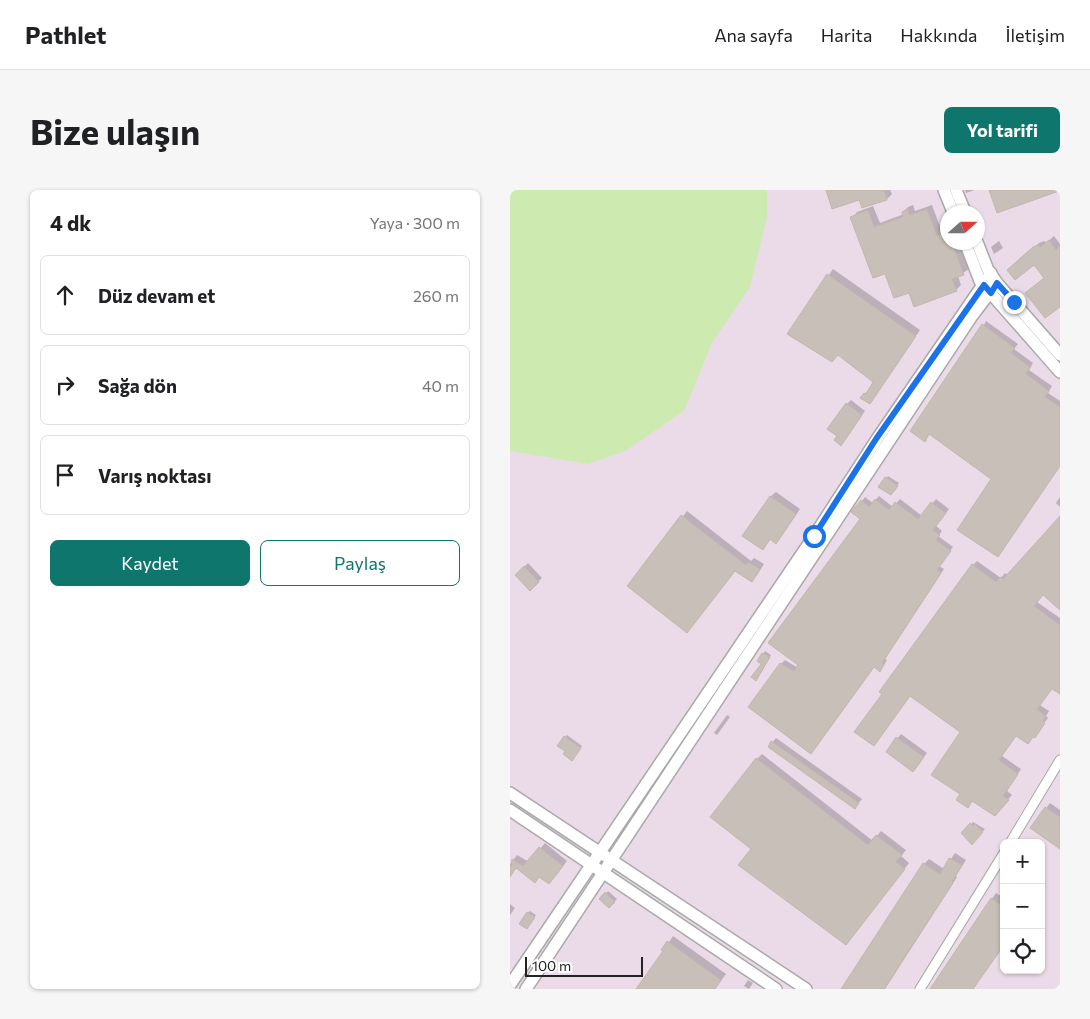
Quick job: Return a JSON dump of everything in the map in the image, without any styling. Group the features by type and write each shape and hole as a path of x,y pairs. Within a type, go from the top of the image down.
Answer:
{"street":[{"path":"944,190 950,205"},
{"path":"956,190 962,205"},
{"path":"968,250 980,281 991,284 1060,355"},
{"path":"980,250 991,284 1060,372"},
{"path":"510,985 598,852 814,536 876,439 991,284"},
{"path":"526,989 962,332 991,284"},
{"path":"1012,839 1060,760"},
{"path":"510,793 806,989"},
{"path":"510,810 776,989"},
{"path":"920,989 1000,859"}],"shaded area":[{"path":"510,190 1060,190 1060,989 510,989"}],"green space":[{"path":"510,190 767,190 767,217 750,287 712,343 684,411 625,451 588,464 510,451"}],"building":[{"path":"826,190 884,190 887,200 862,208 859,200 832,209"},
{"path":"989,190 1059,190 1059,191 997,213"},
{"path":"908,209 910,215 927,209 937,236 940,235 940,250 955,250 964,275 952,279 957,291 914,307 909,293 894,298 885,274 873,278 850,217 868,210 874,227 903,217 902,212"},
{"path":"1049,240 1056,250 1060,246 1060,307 1045,318 1025,293 1044,278 1034,265 1015,280 1007,270 1033,247 1038,245 1040,247"},
{"path":"827,274 916,336 870,404 860,398 864,393 866,394 873,382 838,355 832,362 787,334"},
{"path":"982,324 1015,348 1011,353 1030,367 1026,374 1049,391 1045,397 1060,407 1060,466 998,557 957,530 991,479 929,434 925,442 910,431"},
{"path":"846,403 862,415 841,446 834,440 837,436 827,429"},
{"path":"885,477 898,486 891,495 878,487"},
{"path":"770,496 796,514 776,544 770,539 763,550 742,536"},
{"path":"875,499 889,510 895,502 918,519 931,502 946,513 933,530 940,535 936,540 951,551 937,570 941,573 882,663 884,664 880,672 874,667 811,754 748,707 780,663 794,671 798,665 768,643 860,519 851,512 861,500 869,507"},
{"path":"681,515 746,565 748,562 760,569 752,582 735,571 687,633 627,586"},
{"path":"1060,516 1060,610 1043,595 1034,606 1060,625 1060,694 1052,689 1037,709 1046,716 1043,721 1045,723 1035,738 1033,737 1028,744 1016,736 999,760 1018,774 1003,796 1009,800 995,816 972,801 968,808 956,800 960,794 931,775 960,732 910,696 874,746 854,732 882,694 879,692 972,564 996,582 1000,577 1003,579"},
{"path":"524,566 539,582 530,591 515,575"},
{"path":"762,653 770,657 756,681 751,677 761,664 757,661"},
{"path":"564,736 581,748 572,761 563,754 565,751 557,746"},
{"path":"896,737 924,757 913,772 886,752"},
{"path":"771,741 859,803 855,809 768,747"},
{"path":"756,758 868,845 876,835 902,855 896,862 905,869 846,945 738,865 751,849 710,817"},
{"path":"1045,807 1060,817 1060,849 1030,828"},
{"path":"970,823 973,826 975,824 983,832 972,845 961,833"},
{"path":"539,847 563,866 549,884 539,877 535,883 516,868 510,877 512,859 523,866"},
{"path":"949,858 962,865 953,883 884,989 841,989 923,863 940,874"},
{"path":"605,892 615,902 609,908 599,899"},
{"path":"991,898 1000,904 1000,951 973,989 930,989"},
{"path":"527,912 535,917 527,929 519,924"},
{"path":"667,941 721,980 715,989 636,989 663,951 661,950"}],"route":[{"path":"814,536 876,439 984,285 991,293 997,283 1014,302"}]}
